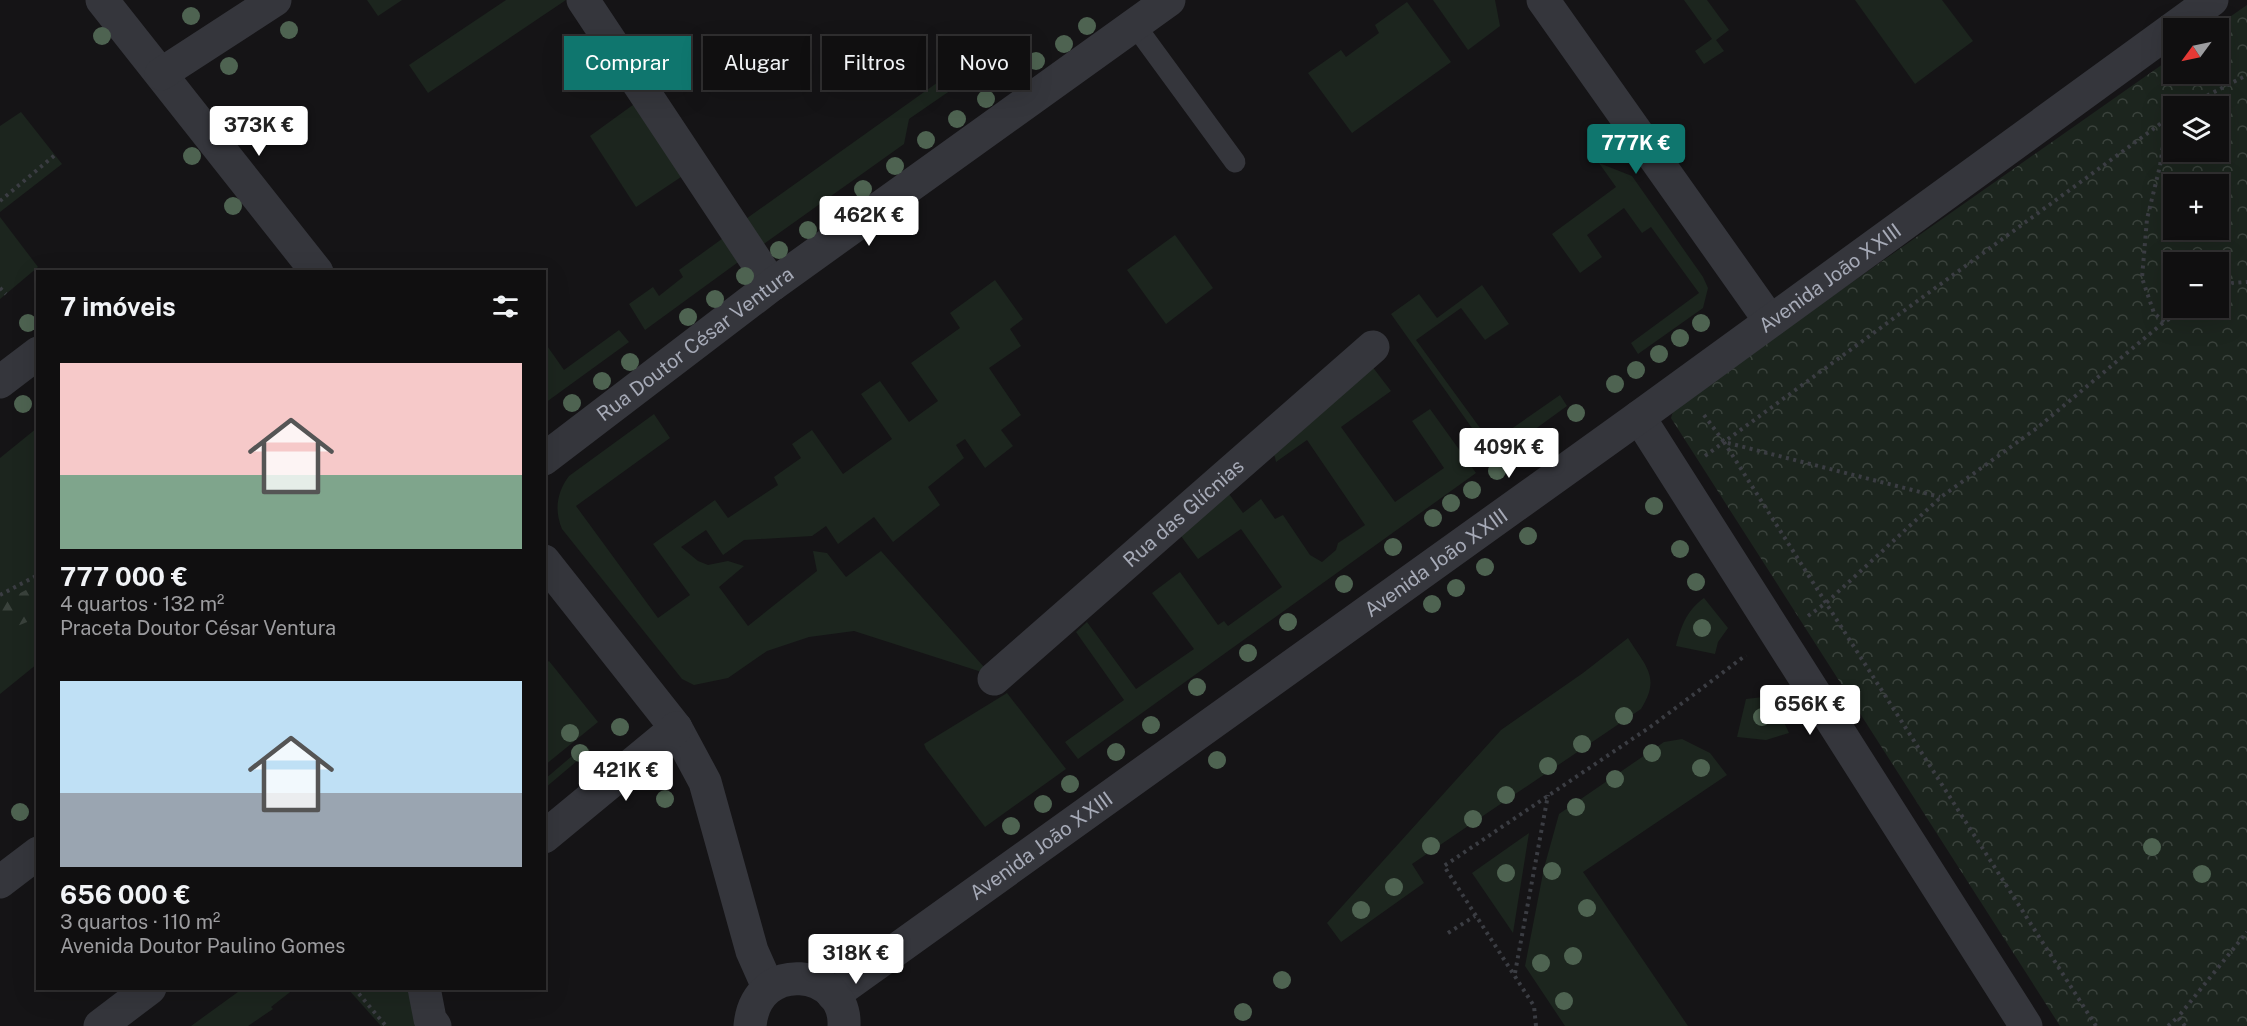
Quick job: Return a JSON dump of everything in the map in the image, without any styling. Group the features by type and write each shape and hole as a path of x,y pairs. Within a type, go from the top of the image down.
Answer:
{"street":[{"path":"102,0 315,270"},
{"path":"161,74 275,0"},
{"path":"583,0 772,285"},
{"name":"Rua Doutor César Ventura","path":"546,457 772,285 1169,0"},
{"path":"1543,0 1770,321"},
{"name":"Avenida João XXIII","path":"832,995 1639,417 2212,0"},
{"name":"Rua das Glícnias","path":"994,679 1373,347"},
{"path":"0,382 36,354"},
{"path":"1639,417 2026,1026"},
{"path":"546,564 676,728 705,782 752,951 768,987"},
{"path":"546,835 676,728"},
{"path":"0,882 36,855"},
{"path":"750,1026 751,1013 758,999 768,987 788,979 809,979 822,985 841,1007 844,1026"},
{"path":"99,1026 147,990"},
{"path":"424,990 430,1019 435,1026"}],"lane":[{"path":"1134,24 1235,162"}],"path":[{"path":"2206,96 2247,75"},
{"path":"1699,461 2163,122"},
{"path":"2163,146 2147,219 2142,278 2154,313 2164,322"},
{"path":"0,201 55,155"},
{"path":"2229,285 2247,282"},
{"path":"0,288 6,294"},
{"path":"1801,621 1826,603 1941,497 2037,428 2171,318"},
{"path":"1704,415 1724,442 2096,1026"},
{"path":"1724,442 1941,497"},
{"path":"0,595 36,576"},
{"path":"0,585 5,591"},
{"path":"1536,1026 1534,1006 1444,866 1653,725 1754,650"},
{"path":"1515,974 1548,795"},
{"path":"1448,933 1475,916"},
{"path":"2168,1026 2178,1017 2247,932"},
{"path":"356,990 386,1026"},
{"path":"2178,1017 2185,1026"}],"green space":[{"path":"367,0 402,0 378,16"},
{"path":"506,0 566,0 428,93 409,65"},
{"path":"1433,0 1495,0 1500,26 1468,50"},
{"path":"1684,0 1707,0 1729,30 1716,40 1724,51 1704,64 1695,51 1712,39"},
{"path":"1855,0 1942,0 1973,41 1915,84"},
{"path":"1407,2 1451,62 1352,133 1308,73 1341,50 1346,57 1379,33 1375,25"},
{"path":"2247,5 2247,1026 2060,1026 1671,418 1674,408 2163,64 2163,84 2229,84 2228,18"},
{"path":"938,82 938,90 951,90 909,119 904,144 761,246 743,221"},
{"path":"637,102 684,175 636,207 590,136"},
{"path":"21,112 62,164 0,212 0,126"},
{"path":"1599,163 1632,176 1703,277 1708,288 1703,308 1638,354 1631,343 1699,293 1651,227 1642,233 1624,208 1587,235 1602,257 1580,273 1552,234 1616,187"},
{"path":"0,217 38,267 0,299"},
{"path":"1175,235 1213,288 1166,324 1127,270"},
{"path":"726,236 741,260 645,330 629,304 653,287 659,296 683,277 679,270"},
{"path":"995,280 1023,319 1010,329 1021,346 989,368 1021,415 1001,430 1013,446 985,468 965,439 956,445 964,458 928,487 940,505 893,542 874,517 838,544 826,526 812,536 744,540 723,555 706,530 681,547 698,561 708,565 728,561 744,566 719,587 748,626 817,571 813,551 827,553 846,577 881,551 991,675 854,631 809,637 767,651 728,678 694,685 682,679 562,529 558,515 558,501 569,476 654,414 670,438 576,506 658,618 690,595 653,544 715,500 728,518 778,485 774,477 801,458 792,444 812,430 843,474 892,439 861,394 880,381 909,422 938,401 911,363 960,328 950,313"},
{"path":"1482,285 1509,324 1485,340 1461,308 1416,340 1491,443 1560,395 1567,406 1494,459 1391,314 1419,294 1437,318"},
{"path":"619,330 629,342 546,402 546,344 564,370"},
{"path":"1368,361 1391,391 1341,427 1395,502 1444,468 1412,421 1430,409 1476,473 1078,759 1065,742 1124,700 1076,632 1087,622 1136,689 1194,649 1152,593 1180,572 1218,625 1224,621 1228,626 1282,587 1241,529 1198,559 1175,528 1224,487 1243,513 1261,499 1275,519 1283,515 1310,555 1322,562 1336,550 1338,543 1365,525 1307,440 1276,462 1269,447"},
{"path":"36,429 36,665 0,694 0,458"},
{"path":"36,585 36,618 0,633 0,604"},
{"path":"1704,598 1728,628 1718,642 1715,654 1676,646 1685,619"},
{"path":"1628,638 1649,672 1650,688 1641,709 1412,864 1424,883 1341,942 1327,923 1501,730 1583,673"},
{"path":"549,661 598,722 546,764 546,663"},
{"path":"1007,693 1066,769 985,827 924,744"},
{"path":"1772,696 1789,733 1766,740 1737,737 1746,699"},
{"path":"1682,739 1710,753 1727,775 1583,872 1688,1026 1565,1026 1525,966 1544,868 1559,814 1664,742"},
{"path":"585,745 590,750 546,787 546,778"},
{"path":"1529,833 1513,933 1472,873"},
{"path":"241,990 293,990 271,1007 273,1009 248,1026 191,1026"},
{"path":"349,990 407,990 419,1026 381,1026"}]}
